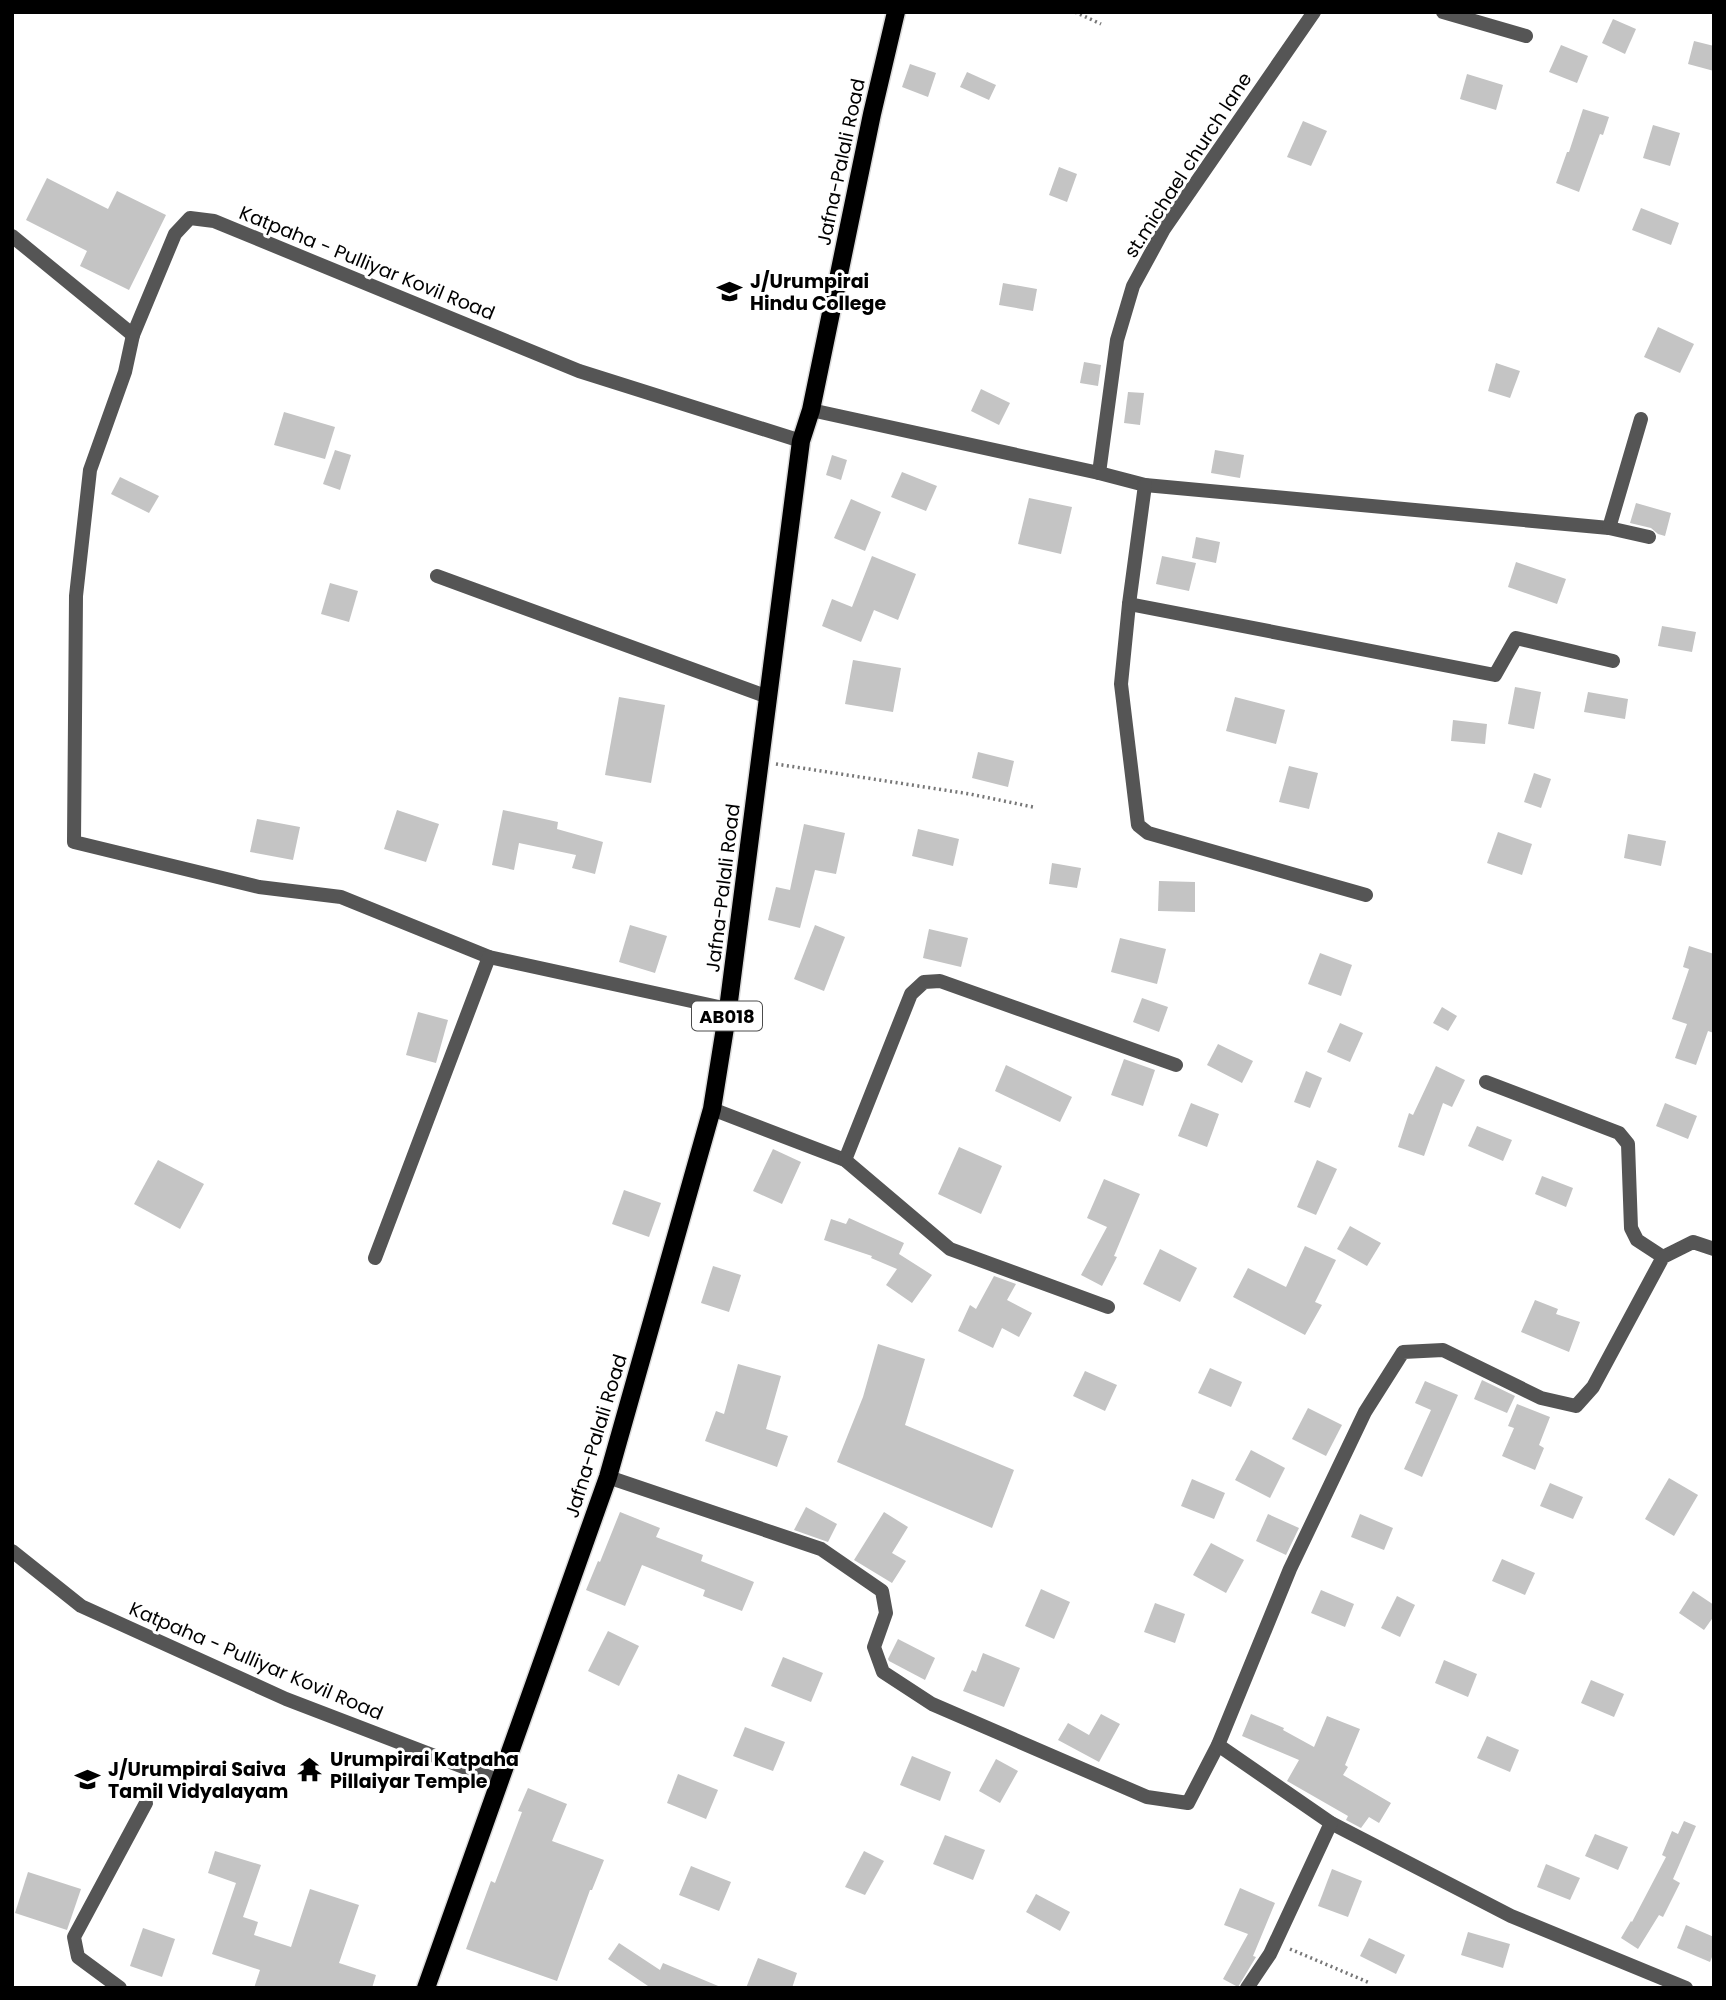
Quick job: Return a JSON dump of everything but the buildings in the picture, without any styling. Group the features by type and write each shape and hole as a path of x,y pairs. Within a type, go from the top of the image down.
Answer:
{"main road":[{"name":"Jafna-Palali Road","path":"426,1988 608,1477 712,1108 728,1009 801,441 811,410 872,114 896,12"}],"street":[{"name":"st.michael church lane","path":"1099,473 1117,340 1133,286 1164,229 1314,12"},
{"path":"1443,12 1527,36"},
{"name":"Katpaha - Pulliyar Kovil Road","path":"134,335 175,233 190,218 214,221 579,371 801,441"},
{"path":"12,236 134,335 125,372 90,470 76,596 74,842 259,887 341,897 489,957 728,1009"},
{"path":"811,410 1145,485 1609,528 1649,537"},
{"path":"1609,528 1641,419"},
{"path":"1145,485 1121,684 1138,825 1148,833 1366,895"},
{"path":"438,576 768,697"},
{"path":"1129,604 1495,675 1516,638 1612,661"},
{"path":"375,1258 489,957"},
{"path":"845,1160 911,994 924,982 940,981 1176,1065"},
{"path":"1486,1082 1619,1133 1628,1144 1631,1228 1637,1240 1663,1257"},
{"path":"712,1108 845,1160 950,1249 1108,1307"},
{"path":"608,1477 821,1549 882,1591 886,1613 874,1647 883,1672 932,1704 1147,1797 1188,1803 1218,1745 1290,1569 1365,1412 1403,1352 1443,1350 1541,1398 1576,1406 1593,1387 1663,1257 1693,1242 1714,1249"},
{"name":"Katpaha - Pulliyar Kovil Road","path":"12,1551 81,1606 286,1699 500,1781"},
{"path":"1218,1745 1331,1823 1511,1916 1686,1988"},
{"path":"120,1988 78,1957 74,1937 146,1803"},
{"path":"1247,1988 1275,1942 1331,1823"}],"path":[{"path":"1075,12 1101,24"},
{"path":"760,761 970,794 1033,807"},
{"path":"1275,1942 1370,1983"}],"place":[{"name":"J/Urumpirai Hindu College","path":"730,292"},
{"name":"Urumpirai Katpaha Pillaiyar Temple","path":"310,1770"},
{"name":"J/Urumpirai Saiva Tamil Vidyalayam","path":"88,1780"}]}
